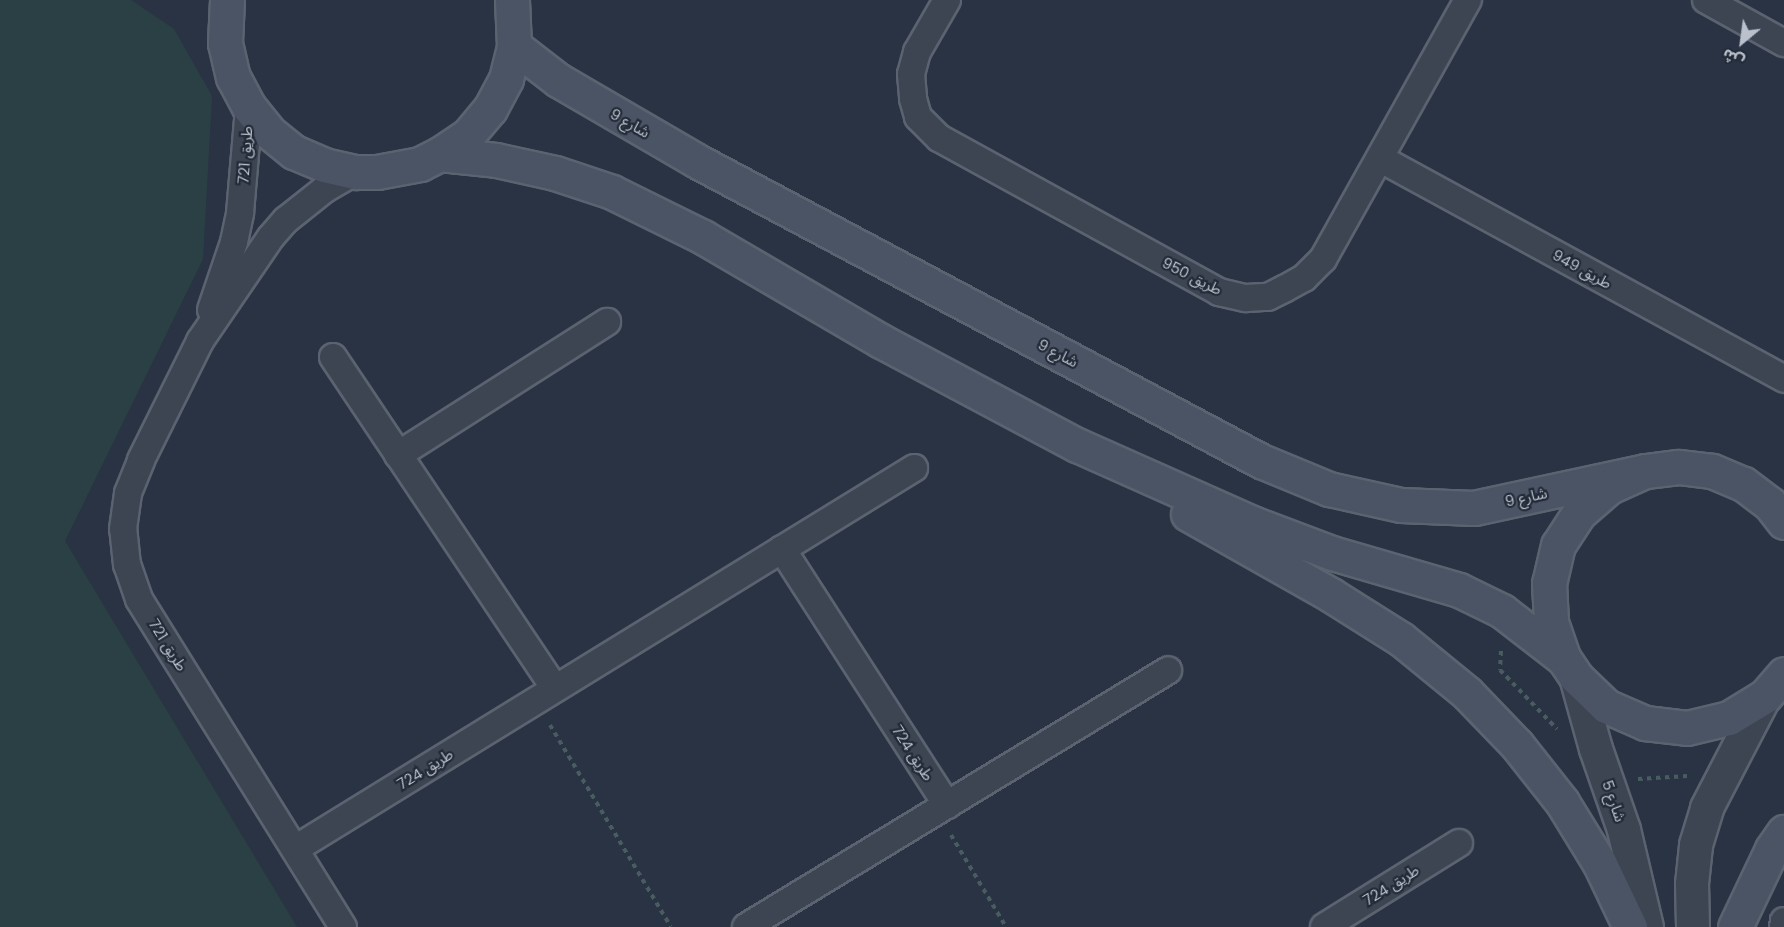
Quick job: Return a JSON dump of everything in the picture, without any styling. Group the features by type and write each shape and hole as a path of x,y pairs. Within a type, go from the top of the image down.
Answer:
{"main road":[{"path":"212,0 233,77 249,107 269,132 294,152 324,165 355,172 399,170 440,154 468,135 490,109 506,79 514,46 512,0"},
{"path":"225,43 227,0"},
{"name":"شارع 9","path":"514,46 567,85 696,161 1262,461 1329,489 1401,505 1474,508 1645,471"},
{"path":"440,154 496,160 555,173 612,192 703,237 881,341 1077,445 1218,532 1331,595 1391,633 1467,693 1517,745 1562,802 1600,864 1630,927"},
{"path":"1077,445 1252,523 1322,549 1459,590 1502,611 1570,668 1606,706 1645,723 1687,728 1729,718 1776,687"},
{"path":"1570,668 1551,622 1549,583 1558,546 1579,513 1609,487 1645,471 1678,467 1712,471 1743,484 1770,504 1784,522"},
{"path":"1735,927 1772,849 1784,832"}],"street":[{"name":"طريق 950","path":"947,0 917,52 911,74 913,99 918,117 939,138 1219,292 1246,298 1268,297 1304,278 1323,259 1468,0"},
{"path":"1706,0 1784,43"},
{"name":"طريق 721","path":"249,107 240,213 234,242 200,341 141,460 128,493 123,529 127,565 139,599 343,927"},
{"name":"طريق 949","path":"1381,159 1784,379"},
{"name":"طريق 721","path":"200,341 271,237 286,220 325,189 355,172"},
{"path":"398,455 607,322"},
{"path":"333,357 398,455 545,695"},
{"name":"طريق 724","path":"295,849 914,468"},
{"name":"طريق 724","path":"782,549 941,808"},
{"name":"شارع 5","path":"1570,668 1624,830 1647,927"},
{"path":"746,927 1168,670"},
{"path":"1693,927 1692,884 1696,845 1707,808 1776,687"},
{"name":"طريق 724","path":"1324,927 1459,843"},
{"path":"1783,927 1784,921"}],"path":[{"path":"545,695 671,927"},
{"path":"941,808 1006,927"}],"green space":[{"path":"0,0 131,0 174,29 212,96 203,259 65,541 297,927 0,927"}]}
